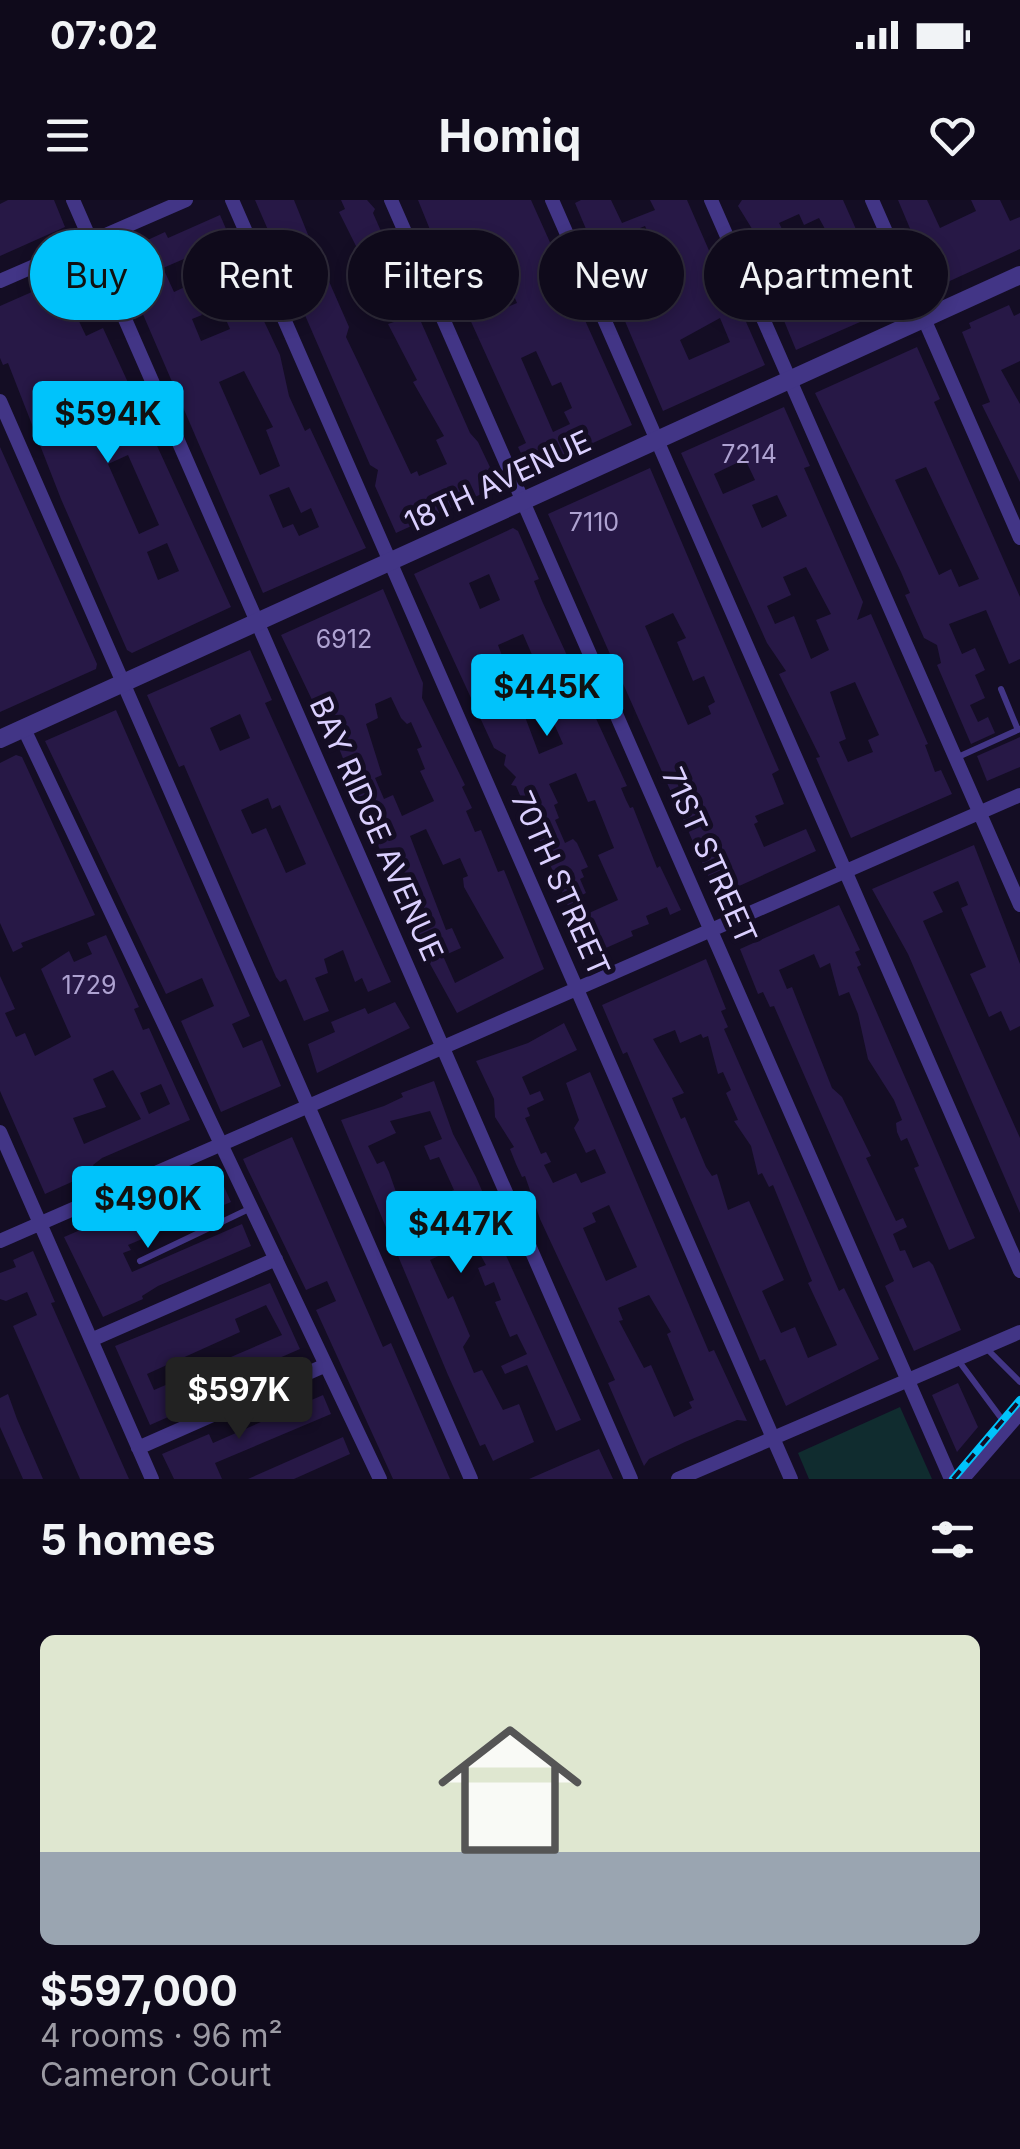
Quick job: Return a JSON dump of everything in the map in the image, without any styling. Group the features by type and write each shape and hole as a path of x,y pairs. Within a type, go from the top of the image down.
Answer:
{"street":[{"name":"BAY RIDGE AVENUE","path":"72,200 86,230"},
{"path":"118,230 186,200"},
{"name":"70TH STREET","path":"232,200 791,1479"},
{"name":"71ST STREET","path":"391,200 951,1479"},
{"path":"552,200 1020,1271"},
{"path":"711,200 1020,905"},
{"path":"872,200 885,230"},
{"path":"0,281 30,268"},
{"name":"18TH AVENUE","path":"948,307 1020,275"},
{"name":"BAY RIDGE AVENUE","path":"125,320 631,1479"},
{"name":"18TH AVENUE","path":"0,739 920,320"},
{"path":"925,320 1020,538"},
{"path":"0,400 471,1479"},
{"path":"24,729 326,1365 373,1477"},
{"path":"0,1241 1020,796"},
{"path":"0,1132 152,1479"},
{"path":"91,1340 276,1259"},
{"path":"678,1479 1020,1332"},
{"path":"138,1448 326,1365"},
{"path":"960,1479 1020,1410"}],"lane":[{"path":"956,758 1019,729 1001,689"},
{"path":"140,1262 251,1208"},
{"path":"985,1347 1020,1382"},
{"path":"958,1359 1006,1426"}],"green space":[{"path":"900,1407 932,1479 809,1479 798,1453"}],"building":[{"path":"8,200 54,200 65,227 30,230 30,243 0,256 0,204"},
{"path":"255,200 294,200 306,230 268,230"},
{"path":"341,200 367,200 375,209 380,230 348,230 339,212 345,209"},
{"path":"418,200 531,200 544,230 539,230 539,320 585,320 632,425 530,472 518,447 526,443 470,320 519,320 519,230 430,230","holes":["536,351 552,386 561,382 572,408 564,412 570,424 553,432 521,358"]},
{"path":"581,200 611,200 622,223 655,210 650,200 687,200 704,239 704,320 716,320 680,340 689,360 730,342 721,320 745,320 765,365 663,411 624,320 684,320 684,230 647,230 645,226 636,230 586,230 575,203"},
{"path":"742,200 843,200 856,230 826,230 819,218 804,225 799,214 779,223 782,230 753,230 738,206"},
{"path":"898,200 927,200 940,228 976,211 971,200 1000,200 1010,221 1020,217 1020,249 948,282 948,230 911,230"},
{"path":"220,215 226,230 186,230"},
{"path":"183,231 183,259 163,268 163,233 168,238"},
{"path":"163,268 174,292 183,288 183,320 192,320 201,341 230,329 226,320 263,320 280,355 289,396 305,431 310,428 366,548 263,593 145,320 163,320","holes":["244,371 273,427 266,430 280,466 260,475 219,382","289,487 301,513 311,508 319,527 299,536 293,524 283,528 269,495"]},
{"path":"328,279 349,327 346,337 411,474 417,471 419,476 447,464 436,440 444,436 413,382 417,380 388,324 393,320 420,320 470,433 499,486 396,533 375,486 378,470 370,465 307,320 328,320"},
{"path":"30,293 30,320 78,320 86,336 103,328 231,607 132,653 127,650 61,499 8,363 3,365 0,306","holes":["128,455 159,525 139,534 108,464","167,543 179,571 158,580 147,552"]},
{"path":"1009,305 1014,316 1020,313 1020,361 1001,370 1020,404 1020,482 982,405 990,402 962,332 971,328 969,323"},
{"path":"784,320 865,320 796,350"},
{"path":"917,347 940,399 934,402 1020,597 1020,659 1009,664 986,610 949,624 962,654 975,648 985,670 975,675 985,698 970,705 978,722 988,717 995,733 971,744 937,665 941,663 937,645 924,638 905,595 910,593 901,572 815,393","holes":["926,467 979,579 959,587 951,569 939,575 895,480"]},
{"path":"784,407 810,466 804,468 863,602 857,620 871,614 928,744 925,745 935,772 941,770 952,794 851,838 816,758 820,757 779,674 786,671 767,643 681,453","holes":["745,459 755,480 723,494 714,474","777,495 787,516 762,528 752,505","806,567 831,614 816,620 829,650 811,659 794,616 775,624 767,606 791,595 783,577","855,682 879,735 868,740 873,752 848,762 839,742 846,739 830,692"]},
{"path":"0,447 97,664 96,669 0,712"},
{"path":"650,468 779,770 772,774 784,804 755,816 758,822 754,824 764,847 806,829 816,851 717,896 548,514","holes":["673,613 686,638 677,642 693,681 704,676 715,702 708,706 711,714 688,725 645,626"]},
{"path":"513,528 518,531 539,579 534,581 542,601 627,786 621,788 626,800 633,807 657,868 660,866 681,910 670,915 667,907 646,916 649,924 631,931 633,936 581,959 560,909 568,906 516,786 511,785 516,777 504,765 506,755 494,748 414,574","holes":["489,574 500,600 480,609 469,583","523,634 533,657 526,660 563,744 539,754 498,645","576,773 588,802 595,800 614,848 598,855 618,900 589,913 580,896 586,893 581,870 588,867 577,843 573,839 565,843 555,820 559,818 554,805 558,803 549,784"]},
{"path":"383,589 423,683 422,698 465,785 462,787 472,808 466,811 475,832 481,830 498,872 504,870 544,969 457,1013 429,962 414,919 408,910 405,912 336,741 324,725 281,635","holes":["391,697 401,718 407,724 411,722 422,747 417,749 425,769 420,771 434,801 402,816 393,795 384,799 375,778 382,775 366,724 378,718 375,704","426,829 443,865 460,858 468,876 463,878 464,887 504,958 455,983 443,956 461,948 452,928 446,930 410,836"]},
{"path":"250,650 272,700 265,703 391,982 368,992 362,978 355,982 343,950 324,959 328,973 315,978 329,1011 304,1021 286,979 280,982 276,977 184,765 179,767 147,695","holes":["240,714 250,738 220,751 210,728","268,798 272,809 280,805 306,864 286,873 266,828 252,834 241,810"]},
{"path":"116,710 250,1016 232,1024 243,1048 262,1040 281,1086 221,1112 181,1021 214,1006 202,978 166,994 45,741"},
{"path":"1020,737 1020,767 987,781 977,756"},
{"path":"16,755 22,757 95,915 21,943 23,947 13,952 0,923 0,763"},
{"path":"974,845 1020,964 1020,1026 1010,1031 1001,1011 989,1017 970,974 986,967 961,908 968,905 958,881 933,892 943,912 923,921 1020,1138 1020,1213 908,954 872,889"},
{"path":"839,905 860,950 855,952 861,965 857,967 975,1238 949,1250 914,1168 919,1166 907,1138 901,1141 897,1132 896,1123 902,1120 894,1100 868,1059 858,1014 849,992 839,996 830,963 820,968 814,954 779,970 787,989 792,987 832,1088 842,1097 871,1156 866,1158 896,1221 903,1218 907,1227 893,1234 900,1251 905,1250 913,1268 929,1261 933,1265 961,1330 914,1351 885,1286 894,1281 774,1006 770,1007 763,992 758,994 740,949"},
{"path":"106,935 139,1007 134,1009 143,1030 149,1028 190,1120 102,1158 93,1165 96,1171 45,1194 0,1091 0,976 15,1009 5,1013 16,1037 25,1033 35,1056 71,1037 41,969 69,951 74,962 92,954 87,943","holes":["113,1070 141,1119 84,1144 73,1118 106,1107 93,1079","161,1084 170,1104 149,1114 140,1093"]},
{"path":"706,959 726,1009 721,1011 728,1027 724,1029 839,1291 844,1288 879,1359 786,1406 765,1359 760,1361 627,1052 623,1054 602,1005","holes":["675,1030 680,1043 701,1034 703,1038 708,1036 718,1074 723,1072 731,1090 726,1093 738,1120 734,1121 751,1146 758,1175 762,1173 769,1187 773,1185 812,1281 808,1283 837,1345 808,1358 795,1327 781,1333 762,1291 784,1280 749,1201 728,1210 717,1174 712,1176 706,1167 685,1117 681,1119 672,1098 684,1093 653,1039"]},
{"path":"395,1002 410,1028 317,1073 308,1044 335,1032 331,1022 365,1008 368,1014"},
{"path":"564,1023 577,1050 522,1077 530,1095 540,1091 544,1100 527,1108 530,1116 525,1118 541,1154 546,1152 551,1162 544,1165 553,1183 576,1173 581,1183 606,1173 595,1149 586,1153 574,1128 579,1120 566,1083 590,1072 709,1352 714,1350 747,1421 737,1420 685,1442 649,1459 644,1466 608,1383 615,1380 540,1219 525,1176 516,1164 510,1149 514,1147 495,1117 494,1099 476,1061 528,1043","holes":["609,1205 637,1267 606,1281 583,1228 596,1222 592,1213","649,1295 671,1332 667,1334 694,1400 689,1402 692,1408 674,1417 651,1365 644,1368 619,1321 623,1320 618,1308"]},
{"path":"434,1081 453,1134 493,1216 489,1218 508,1249 504,1251 581,1420 556,1431 527,1365 505,1374 501,1366 527,1354 517,1334 510,1337 495,1302 501,1300 494,1282 485,1286 478,1268 486,1265 461,1220 443,1228 431,1200 454,1190 439,1157 430,1160 424,1146 442,1139 430,1111 390,1121 396,1133 368,1146 377,1164 384,1161 409,1218 403,1221 414,1241 443,1232 451,1250 430,1260 448,1299 453,1296 470,1336 463,1347 474,1373 482,1370 503,1410 519,1404 534,1442 493,1461 485,1444 480,1446 448,1375 341,1120 384,1106 403,1097 401,1093"},
{"path":"292,1137 383,1347 391,1343 450,1479 393,1479 316,1310 336,1301 327,1281 306,1290 247,1168 243,1159"},
{"path":"222,1182 231,1202 128,1245 131,1250 123,1253 132,1272 242,1224 251,1246 158,1286 143,1299 103,1317 64,1237 115,1215 120,1227"},
{"path":"33,1251 55,1302 51,1303 129,1479 80,1479 13,1326 37,1315 27,1292 6,1301 0,1299 0,1273 16,1267 13,1260"},
{"path":"270,1283 300,1349 187,1398 191,1407 150,1425 115,1346","holes":["266,1305 282,1335 154,1390 147,1374 240,1332 235,1319"]},
{"path":"958,1383 978,1427 957,1452 932,1395"},
{"path":"8,1394 43,1479 23,1479 0,1427 0,1398"},
{"path":"323,1395 331,1414 215,1463 222,1479 174,1479 162,1454 209,1434 213,1443"},
{"path":"343,1437 350,1454 294,1479 248,1479"},
{"path":"599,1449 613,1479 529,1479 568,1462"}],"railway":[{"path":"953,1479 1020,1400"}]}
